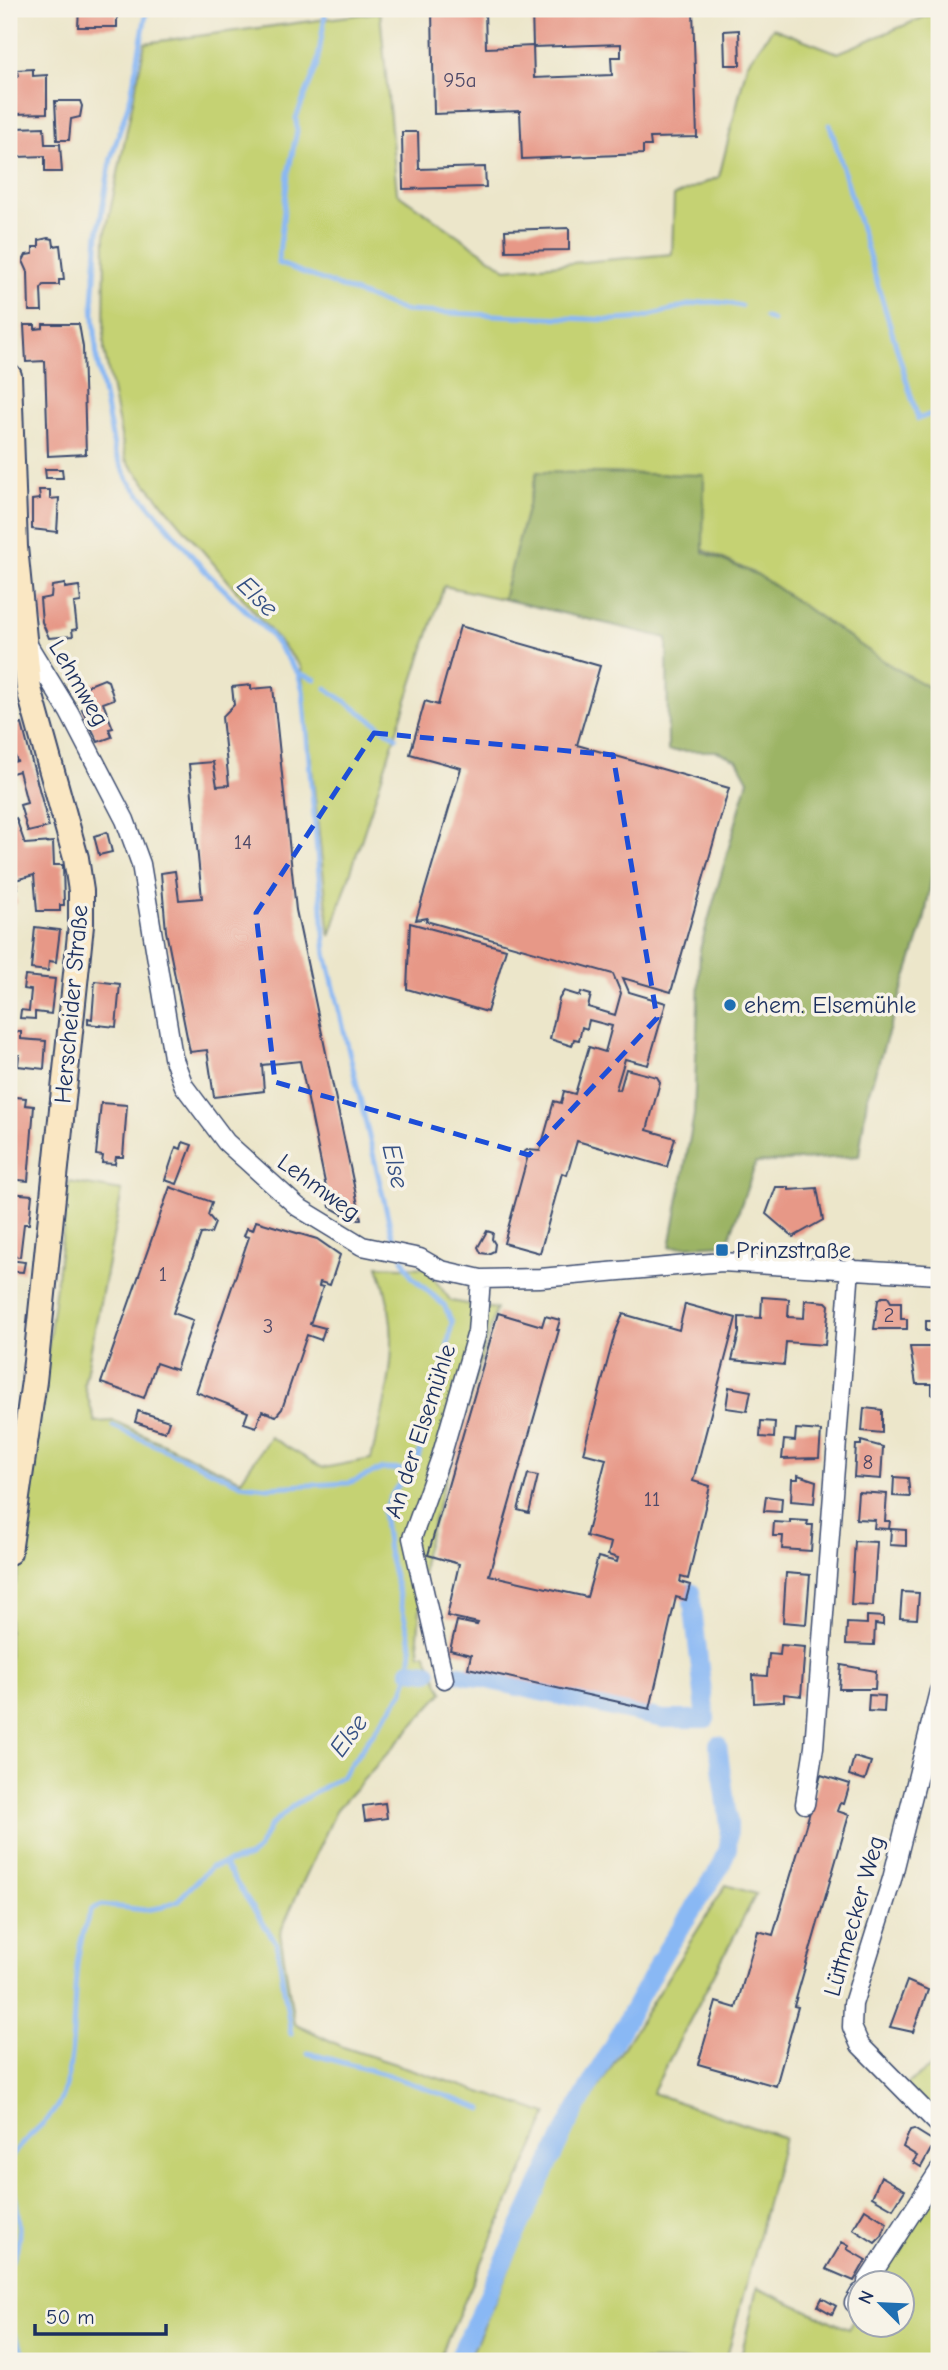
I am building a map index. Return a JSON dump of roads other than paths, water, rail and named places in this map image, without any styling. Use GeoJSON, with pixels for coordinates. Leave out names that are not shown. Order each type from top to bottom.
{"type":"FeatureCollection","features":[{"type":"Feature","properties":{"kind":"main road","name":"Herscheider Straße"},"geometry":{"type":"LineString","coordinates":[[9,376],[12,547],[32,706],[67,822],[81,891],[81,925],[34,1381],[9,1552]]}},
{"type":"Feature","properties":{"kind":"street","name":"Lehmweg"},"geometry":{"type":"LineString","coordinates":[[25,639],[37,664],[69,712],[125,820],[141,864],[173,1057],[184,1086],[226,1142],[288,1199],[337,1233],[362,1246],[420,1258],[441,1270],[481,1279],[540,1278],[722,1262],[939,1275]]}},
{"type":"Feature","properties":{"kind":"street"},"geometry":{"type":"LineString","coordinates":[[806,1804],[814,1747],[850,1268]]}},
{"type":"Feature","properties":{"kind":"street","name":"An der Elsemühle"},"geometry":{"type":"LineString","coordinates":[[444,1679],[412,1538],[441,1457],[477,1332],[481,1279]]}},
{"type":"Feature","properties":{"kind":"street","name":"Lüttmecker Weg"},"geometry":{"type":"LineString","coordinates":[[939,1691],[892,1879],[853,2004],[852,2028],[860,2045],[939,2124]]}},
{"type":"Feature","properties":{"kind":"street"},"geometry":{"type":"LineString","coordinates":[[877,2268],[939,2171]]}},
{"type":"Feature","properties":{"kind":"waterway","name":"Else"},"geometry":{"type":"LineString","coordinates":[[147,9],[131,96],[111,158],[98,234],[93,303],[97,360],[115,452],[128,480],[205,571],[269,633],[298,673],[303,690],[326,954],[392,1234],[399,1250]]}},
{"type":"Feature","properties":{"kind":"waterway"},"geometry":{"type":"LineString","coordinates":[[326,9],[317,66],[296,118],[297,131],[288,174],[278,263],[404,311],[611,320],[640,318],[691,304],[713,302],[741,306]]}},
{"type":"Feature","properties":{"kind":"waterway"},"geometry":{"type":"LineString","coordinates":[[830,125],[918,419],[939,411]]}},
{"type":"Feature","properties":{"kind":"waterway"},"geometry":{"type":"LineString","coordinates":[[765,317],[773,321]]}},
{"type":"Feature","properties":{"kind":"waterway"},"geometry":{"type":"LineString","coordinates":[[298,673],[315,679]]}},
{"type":"Feature","properties":{"kind":"waterway"},"geometry":{"type":"LineString","coordinates":[[326,688],[396,737]]}},
{"type":"Feature","properties":{"kind":"waterway","name":"Else"},"geometry":{"type":"LineString","coordinates":[[9,2163],[14,2154],[51,2115],[62,2096],[72,2050],[78,1954],[92,1909],[102,1905],[145,1910],[163,1907],[178,1900],[211,1867],[249,1857],[258,1850],[269,1827],[294,1805],[342,1776],[403,1692],[410,1670],[412,1647],[388,1551],[383,1511],[396,1488],[414,1470],[440,1389],[452,1322],[444,1305],[412,1277],[403,1259]]}},
{"type":"Feature","properties":{"kind":"waterway"},"geometry":{"type":"LineString","coordinates":[[113,1426],[241,1484],[268,1487],[349,1483],[382,1469],[414,1470]]}},
{"type":"Feature","properties":{"kind":"waterway"},"geometry":{"type":"LineString","coordinates":[[460,1674],[663,1719],[706,1719],[691,1592]]}},
{"type":"Feature","properties":{"kind":"waterway"},"geometry":{"type":"LineString","coordinates":[[410,1670],[428,1672]]}},
{"type":"Feature","properties":{"kind":"waterway"},"geometry":{"type":"LineString","coordinates":[[457,2361],[567,2126],[666,1950],[721,1866],[728,1848],[729,1825],[718,1745]]}},
{"type":"Feature","properties":{"kind":"waterway"},"geometry":{"type":"LineString","coordinates":[[926,1781],[934,1781]]}},
{"type":"Feature","properties":{"kind":"waterway"},"geometry":{"type":"LineString","coordinates":[[224,1864],[277,1944],[291,2034]]}},
{"type":"Feature","properties":{"kind":"waterway"},"geometry":{"type":"LineString","coordinates":[[308,2053],[388,2075],[483,2109]]}},
{"type":"Feature","properties":{"kind":"waterway","name":"Else"},"geometry":{"type":"LineString","coordinates":[[9,2165],[19,2229],[15,2254],[9,2265]]}},
{"type":"Feature","properties":{"kind":"waterway","name":"Else"},"geometry":{"type":"LineString","coordinates":[[9,2326],[29,2361]]}},
{"type":"Feature","properties":{"kind":"place","name":"ehem. Elsemühle"},"geometry":{"type":"Point","coordinates":[730,1005]}},
{"type":"Feature","properties":{"kind":"place","name":"Prinzstraße"},"geometry":{"type":"Point","coordinates":[722,1250]}}]}
